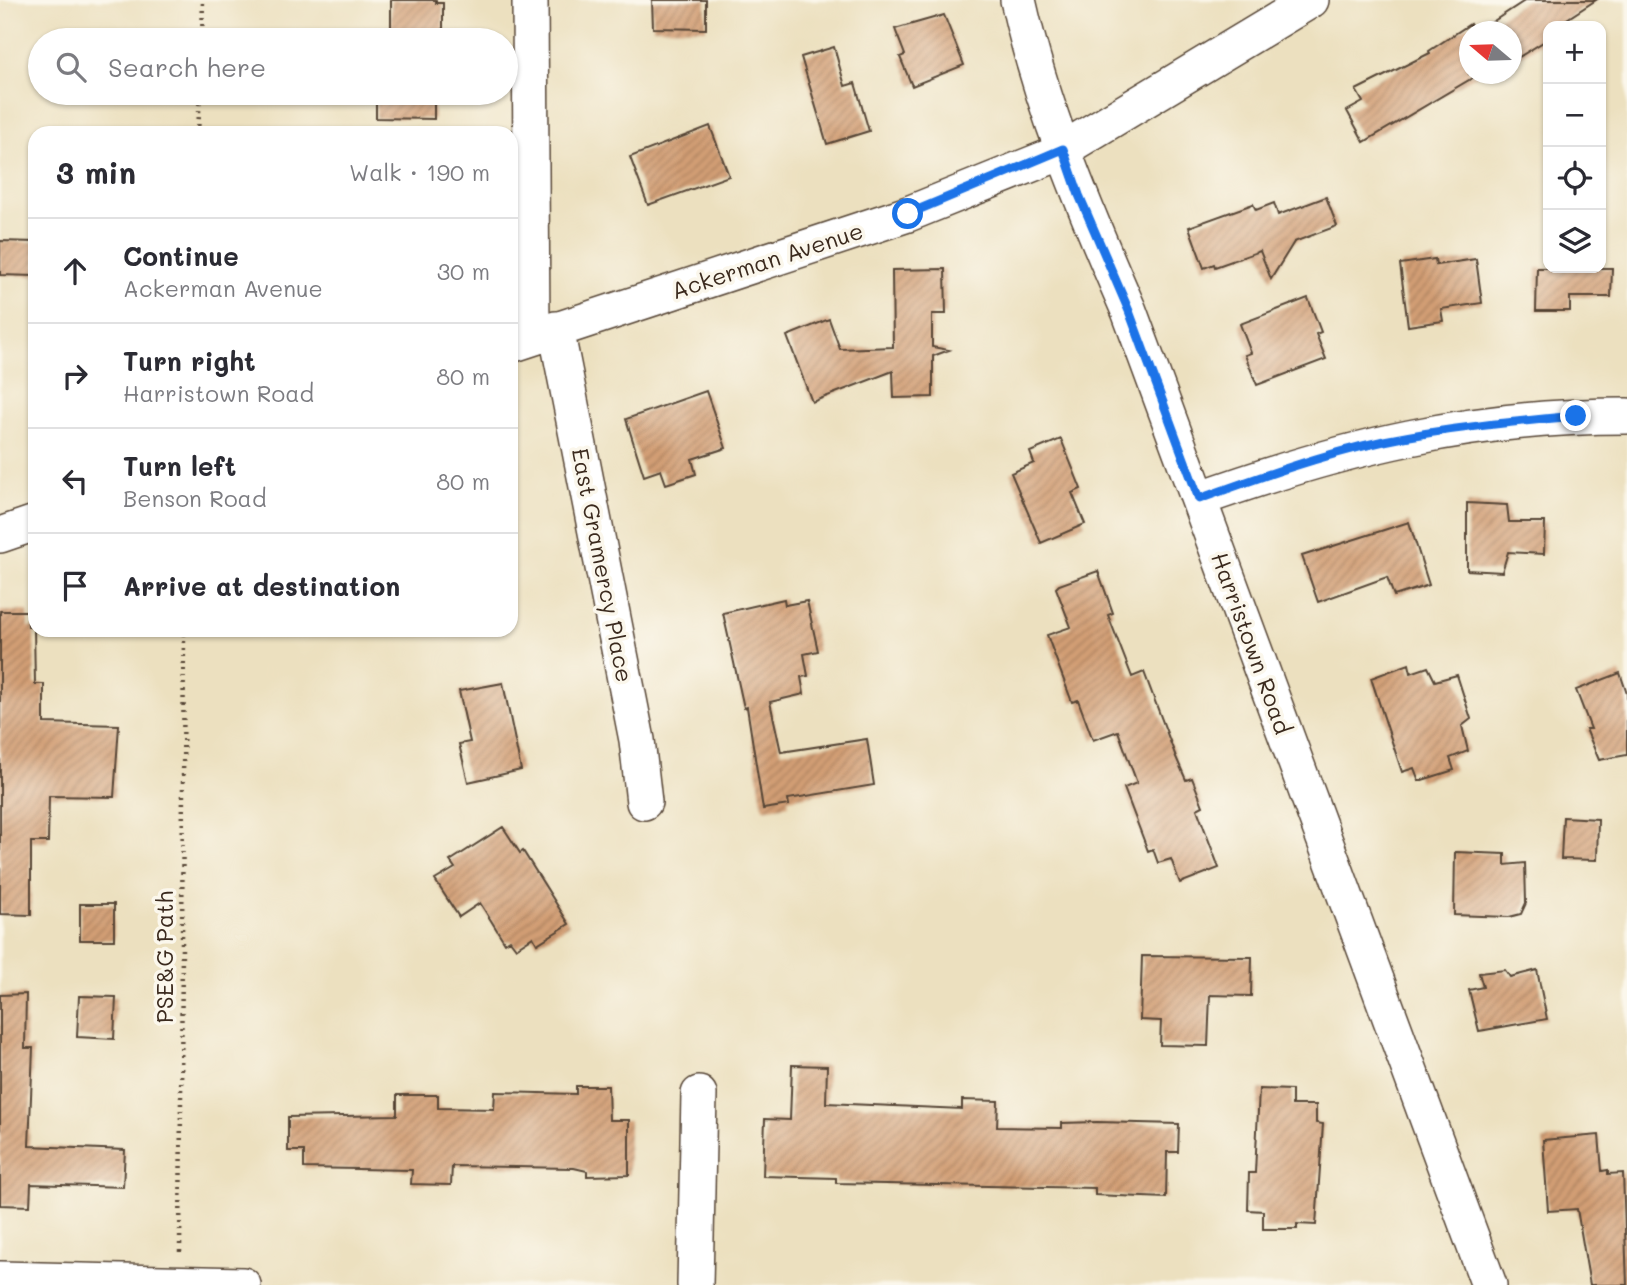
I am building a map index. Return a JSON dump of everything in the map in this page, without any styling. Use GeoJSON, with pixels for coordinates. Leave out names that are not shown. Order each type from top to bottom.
{"type":"FeatureCollection","features":[{"type":"Feature","properties":{"kind":"street","name":"East Gramercy Place"},"geometry":{"type":"LineString","coordinates":[[530,0],[533,337],[637,740],[644,802]]}},
{"type":"Feature","properties":{"kind":"street","name":"Harristown Road"},"geometry":{"type":"LineString","coordinates":[[1018,0],[1027,40],[1079,195],[1129,311],[1489,1285]]}},
{"type":"Feature","properties":{"kind":"street","name":"Ackerman Avenue"},"geometry":{"type":"LineString","coordinates":[[533,337],[908,214],[1063,149],[1311,0]]}},
{"type":"Feature","properties":{"kind":"street"},"geometry":{"type":"LineString","coordinates":[[1199,499],[1289,467],[1383,441],[1479,425],[1576,416],[1627,416]]}},
{"type":"Feature","properties":{"kind":"street"},"geometry":{"type":"LineString","coordinates":[[0,536],[28,526]]}},
{"type":"Feature","properties":{"kind":"street"},"geometry":{"type":"LineString","coordinates":[[695,1285],[699,1094]]}},
{"type":"Feature","properties":{"kind":"street"},"geometry":{"type":"LineString","coordinates":[[0,1279],[243,1285]]}},
{"type":"Feature","properties":{"kind":"path"},"geometry":{"type":"LineString","coordinates":[[202,28],[203,0]]}},
{"type":"Feature","properties":{"kind":"path"},"geometry":{"type":"LineString","coordinates":[[198,126],[199,105]]}},
{"type":"Feature","properties":{"kind":"path","name":"PSE&G Path"},"geometry":{"type":"LineString","coordinates":[[180,1283],[184,637]]}},
{"type":"Feature","properties":{"kind":"building"},"geometry":{"type":"Polygon","coordinates":[[[391,0],[436,0],[436,3],[443,3],[443,28],[391,28],[391,0]]]}},
{"type":"Feature","properties":{"kind":"building"},"geometry":{"type":"Polygon","coordinates":[[[652,0],[706,0],[706,29],[653,28],[652,0]]]}},
{"type":"Feature","properties":{"kind":"building"},"geometry":{"type":"Polygon","coordinates":[[[1526,0],[1596,0],[1564,21],[1543,21],[1543,42],[1522,55],[1522,21],[1494,21],[1526,0]]]}},
{"type":"Feature","properties":{"kind":"building"},"geometry":{"type":"Polygon","coordinates":[[[944,15],[964,65],[912,86],[900,57],[905,55],[895,29],[944,15]]]}},
{"type":"Feature","properties":{"kind":"building"},"geometry":{"type":"Polygon","coordinates":[[[1459,31],[1459,84],[1462,84],[1364,142],[1347,111],[1363,102],[1356,90],[1430,53],[1429,51],[1459,31]]]}},
{"type":"Feature","properties":{"kind":"building"},"geometry":{"type":"Polygon","coordinates":[[[834,47],[845,86],[855,83],[869,131],[827,144],[801,57],[834,47]]]}},
{"type":"Feature","properties":{"kind":"building"},"geometry":{"type":"Polygon","coordinates":[[[376,105],[434,105],[434,119],[376,118],[376,105]]]}},
{"type":"Feature","properties":{"kind":"building"},"geometry":{"type":"Polygon","coordinates":[[[710,126],[729,176],[648,205],[630,157],[710,126]]]}},
{"type":"Feature","properties":{"kind":"building"},"geometry":{"type":"Polygon","coordinates":[[[1326,197],[1337,226],[1294,242],[1271,279],[1260,251],[1215,267],[1214,264],[1204,268],[1189,227],[1253,204],[1256,210],[1274,203],[1278,215],[1326,197]]]}},
{"type":"Feature","properties":{"kind":"building"},"geometry":{"type":"Polygon","coordinates":[[[0,241],[28,242],[28,276],[0,275],[0,241]]]}},
{"type":"Feature","properties":{"kind":"building"},"geometry":{"type":"Polygon","coordinates":[[[1435,259],[1436,265],[1476,259],[1482,303],[1441,309],[1443,321],[1408,326],[1400,264],[1435,259]]]}},
{"type":"Feature","properties":{"kind":"building"},"geometry":{"type":"Polygon","coordinates":[[[1537,268],[1543,268],[1543,273],[1606,273],[1606,268],[1612,268],[1611,297],[1570,297],[1570,311],[1536,311],[1537,268]]]}},
{"type":"Feature","properties":{"kind":"building"},"geometry":{"type":"Polygon","coordinates":[[[945,269],[946,314],[932,314],[932,347],[949,350],[933,356],[933,397],[894,398],[893,371],[812,402],[787,336],[829,319],[840,349],[893,347],[892,270],[945,269]]]}},
{"type":"Feature","properties":{"kind":"building"},"geometry":{"type":"Polygon","coordinates":[[[1308,298],[1321,332],[1316,334],[1326,359],[1257,385],[1245,355],[1251,353],[1240,324],[1308,298]]]}},
{"type":"Feature","properties":{"kind":"building"},"geometry":{"type":"Polygon","coordinates":[[[706,391],[726,448],[692,459],[696,474],[666,484],[661,470],[644,476],[626,419],[706,391]]]}},
{"type":"Feature","properties":{"kind":"building"},"geometry":{"type":"Polygon","coordinates":[[[1061,439],[1081,489],[1072,493],[1085,524],[1041,543],[1011,473],[1034,463],[1030,452],[1061,439]]]}},
{"type":"Feature","properties":{"kind":"building"},"geometry":{"type":"Polygon","coordinates":[[[1467,503],[1507,505],[1509,522],[1545,522],[1544,554],[1508,552],[1502,572],[1467,570],[1467,503]]]}},
{"type":"Feature","properties":{"kind":"building"},"geometry":{"type":"Polygon","coordinates":[[[1409,522],[1429,585],[1394,596],[1387,577],[1318,602],[1302,556],[1409,522]]]}},
{"type":"Feature","properties":{"kind":"building"},"geometry":{"type":"Polygon","coordinates":[[[1098,571],[1113,613],[1108,615],[1132,677],[1144,672],[1186,780],[1192,778],[1203,806],[1197,809],[1219,868],[1180,883],[1171,859],[1158,863],[1153,849],[1148,851],[1124,788],[1137,783],[1118,731],[1093,740],[1078,700],[1072,702],[1047,635],[1071,627],[1056,588],[1098,571]]]}},
{"type":"Feature","properties":{"kind":"building"},"geometry":{"type":"Polygon","coordinates":[[[784,599],[785,605],[807,601],[818,651],[804,654],[808,676],[801,677],[804,694],[770,702],[781,752],[867,739],[874,785],[788,799],[789,805],[763,809],[747,707],[744,708],[723,613],[784,599]]]}},
{"type":"Feature","properties":{"kind":"building"},"geometry":{"type":"Polygon","coordinates":[[[0,611],[28,611],[28,637],[34,637],[35,684],[44,684],[44,723],[119,725],[114,797],[49,796],[48,842],[31,842],[31,915],[0,914],[0,611]]]}},
{"type":"Feature","properties":{"kind":"building"},"geometry":{"type":"Polygon","coordinates":[[[1409,664],[1411,673],[1428,667],[1435,681],[1457,675],[1471,719],[1462,726],[1468,751],[1450,758],[1454,770],[1419,781],[1414,768],[1402,772],[1371,678],[1409,664]]]}},
{"type":"Feature","properties":{"kind":"building"},"geometry":{"type":"Polygon","coordinates":[[[1620,673],[1627,694],[1627,755],[1599,760],[1586,729],[1591,729],[1576,690],[1620,673]]]}},
{"type":"Feature","properties":{"kind":"building"},"geometry":{"type":"Polygon","coordinates":[[[503,683],[521,770],[468,782],[459,744],[470,742],[459,691],[503,683]]]}},
{"type":"Feature","properties":{"kind":"building"},"geometry":{"type":"Polygon","coordinates":[[[1563,817],[1598,819],[1597,860],[1561,859],[1563,817]]]}},
{"type":"Feature","properties":{"kind":"building"},"geometry":{"type":"Polygon","coordinates":[[[503,827],[520,853],[523,851],[569,924],[537,944],[533,937],[516,948],[510,940],[505,943],[480,903],[459,917],[435,880],[455,868],[450,861],[503,827]]]}},
{"type":"Feature","properties":{"kind":"building"},"geometry":{"type":"Polygon","coordinates":[[[1455,852],[1505,854],[1505,865],[1525,863],[1526,903],[1521,914],[1509,917],[1454,915],[1455,852]]]}},
{"type":"Feature","properties":{"kind":"building"},"geometry":{"type":"Polygon","coordinates":[[[80,904],[114,904],[114,940],[80,940],[80,904]]]}},
{"type":"Feature","properties":{"kind":"building"},"geometry":{"type":"Polygon","coordinates":[[[1142,956],[1252,957],[1251,996],[1210,995],[1208,1046],[1160,1045],[1161,1021],[1140,1020],[1142,956]]]}},
{"type":"Feature","properties":{"kind":"building"},"geometry":{"type":"Polygon","coordinates":[[[1505,970],[1510,977],[1537,970],[1547,1019],[1479,1031],[1469,990],[1483,987],[1479,973],[1505,970]]]}},
{"type":"Feature","properties":{"kind":"building"},"geometry":{"type":"Polygon","coordinates":[[[26,994],[25,1048],[33,1048],[29,1146],[125,1150],[123,1187],[31,1184],[30,1206],[0,1205],[0,995],[26,994]]]}},
{"type":"Feature","properties":{"kind":"building"},"geometry":{"type":"Polygon","coordinates":[[[79,996],[116,997],[114,1039],[77,1037],[79,996]]]}},
{"type":"Feature","properties":{"kind":"building"},"geometry":{"type":"Polygon","coordinates":[[[792,1065],[827,1066],[826,1103],[962,1109],[962,1100],[998,1101],[997,1127],[1062,1128],[1062,1123],[1097,1122],[1179,1124],[1178,1152],[1167,1152],[1166,1198],[1095,1195],[1095,1188],[836,1183],[836,1178],[763,1176],[765,1119],[790,1120],[792,1065]]]}},
{"type":"Feature","properties":{"kind":"building"},"geometry":{"type":"Polygon","coordinates":[[[576,1086],[608,1086],[609,1120],[629,1120],[629,1175],[587,1176],[587,1171],[574,1168],[452,1166],[451,1185],[411,1184],[412,1170],[304,1168],[304,1151],[288,1151],[288,1117],[397,1115],[397,1095],[438,1095],[438,1108],[494,1109],[495,1092],[576,1094],[576,1086]]]}},
{"type":"Feature","properties":{"kind":"building"},"geometry":{"type":"Polygon","coordinates":[[[1259,1089],[1292,1090],[1292,1105],[1316,1105],[1316,1123],[1323,1124],[1316,1225],[1297,1224],[1297,1229],[1263,1229],[1263,1211],[1248,1210],[1249,1173],[1255,1173],[1259,1089]]]}},
{"type":"Feature","properties":{"kind":"building"},"geometry":{"type":"Polygon","coordinates":[[[1599,1135],[1602,1171],[1608,1170],[1608,1174],[1623,1173],[1627,1285],[1590,1285],[1577,1209],[1548,1211],[1543,1140],[1599,1135]]]}},
{"type":"Feature","properties":{"kind":"route"},"geometry":{"type":"LineString","coordinates":[[908,214],[1052,156],[1063,149],[1079,195],[1129,311],[1199,499],[1289,467],[1383,441],[1479,425],[1576,416]]}}]}
